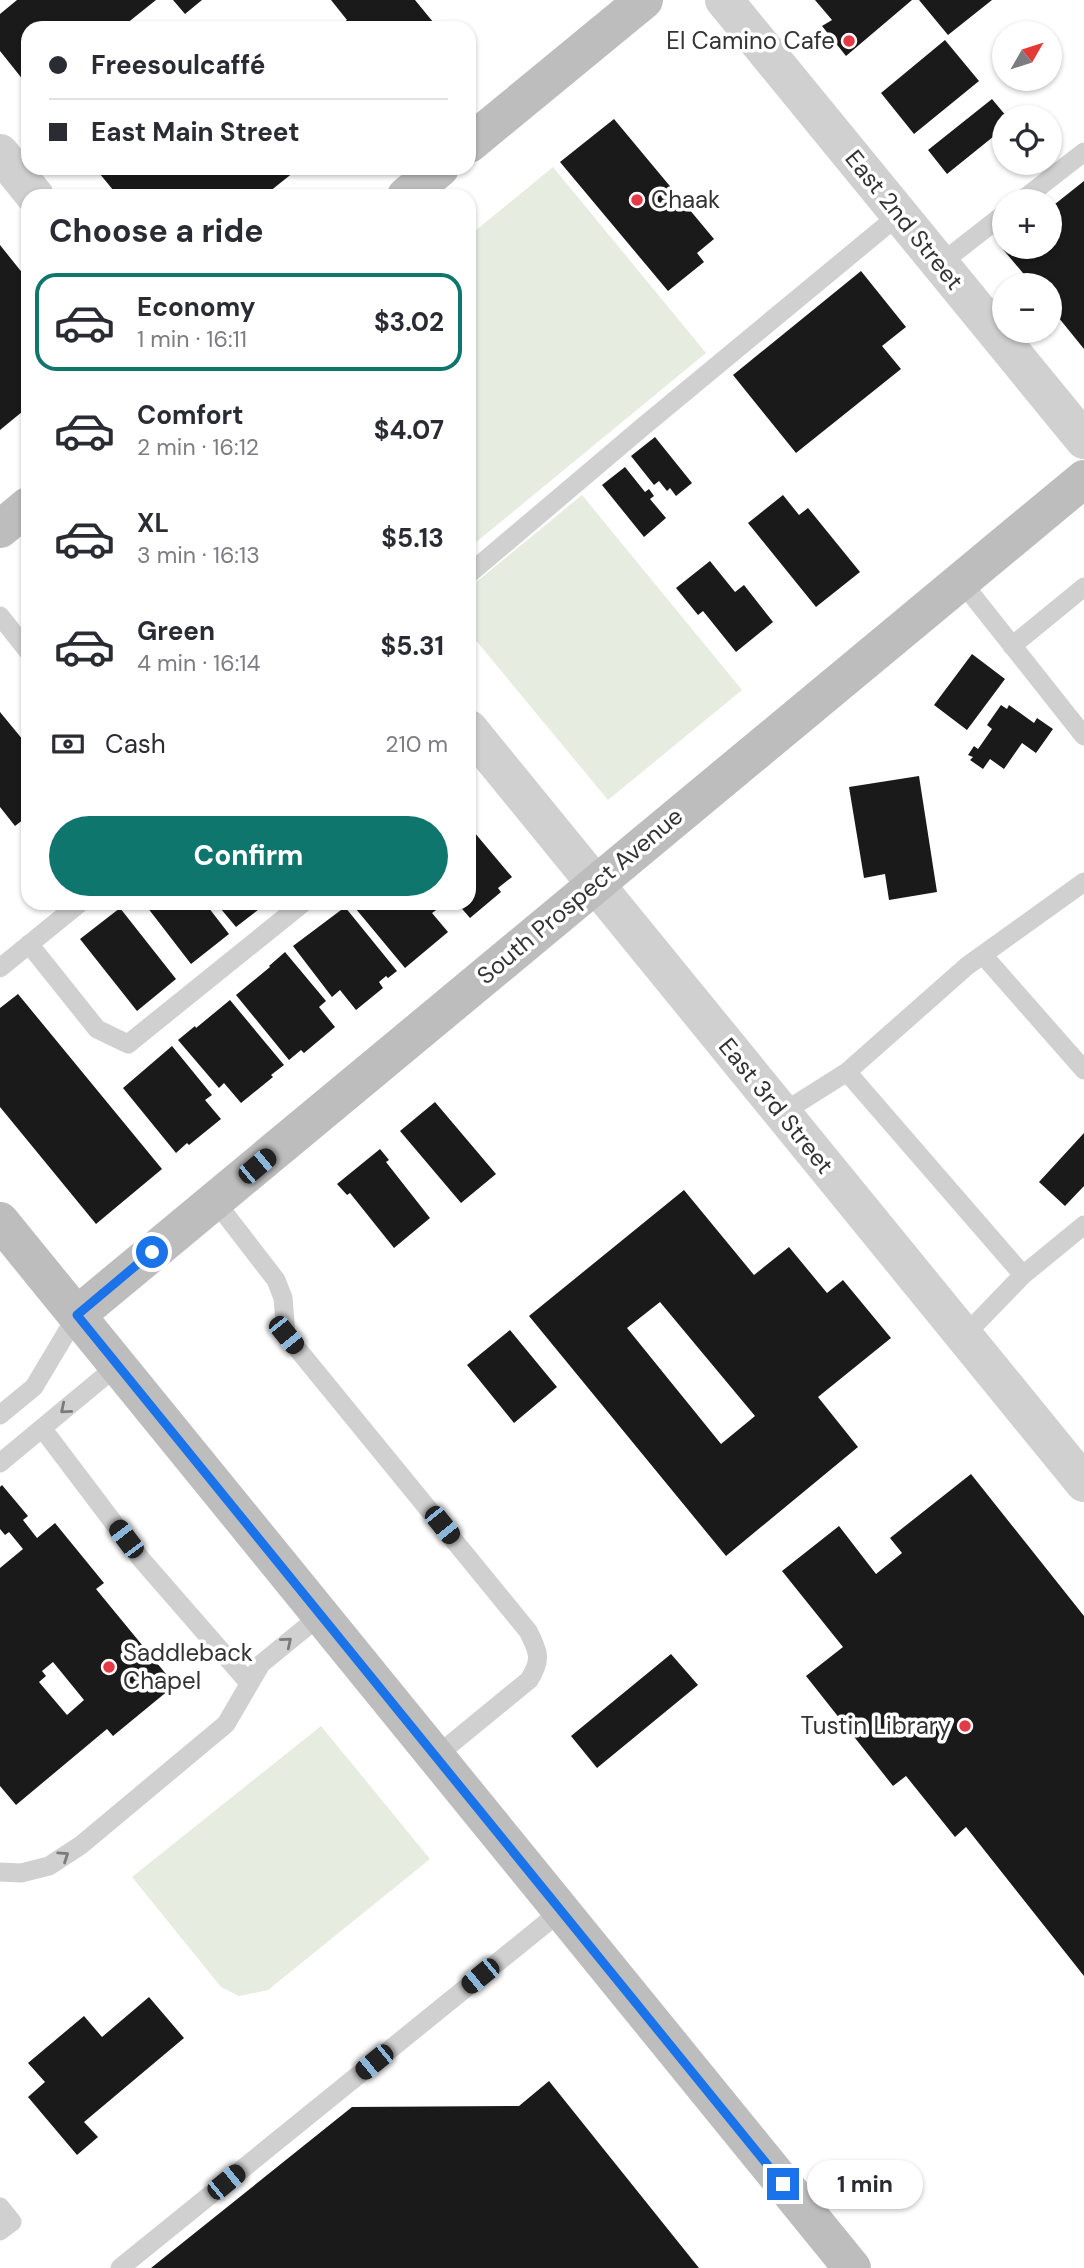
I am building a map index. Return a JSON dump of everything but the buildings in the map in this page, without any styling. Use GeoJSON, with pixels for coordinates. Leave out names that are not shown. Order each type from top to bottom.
{"type":"FeatureCollection","features":[{"type":"Feature","properties":{"kind":"main road"},"geometry":{"type":"LineString","coordinates":[[476,138],[644,0]]}},
{"type":"Feature","properties":{"kind":"main road"},"geometry":{"type":"LineString","coordinates":[[414,189],[432,175]]}},
{"type":"Feature","properties":{"kind":"main road","name":"South Prospect Avenue"},"geometry":{"type":"LineString","coordinates":[[77,1315],[1084,479]]}},
{"type":"Feature","properties":{"kind":"main road"},"geometry":{"type":"LineString","coordinates":[[0,529],[21,512]]}},
{"type":"Feature","properties":{"kind":"main road"},"geometry":{"type":"LineString","coordinates":[[0,1221],[852,2268]]}},
{"type":"Feature","properties":{"kind":"street","name":"East 2nd Street"},"geometry":{"type":"LineString","coordinates":[[724,0],[1084,440]]}},
{"type":"Feature","properties":{"kind":"street"},"geometry":{"type":"LineString","coordinates":[[0,153],[29,189]]}},
{"type":"Feature","properties":{"kind":"street","name":"East 3rd Street"},"geometry":{"type":"LineString","coordinates":[[476,738],[1084,1483]]}},
{"type":"Feature","properties":{"kind":"lane"},"geometry":{"type":"LineString","coordinates":[[1036,189],[1084,152]]}},
{"type":"Feature","properties":{"kind":"lane"},"geometry":{"type":"LineString","coordinates":[[476,568],[900,214]]}},
{"type":"Feature","properties":{"kind":"lane"},"geometry":{"type":"LineString","coordinates":[[940,264],[992,223]]}},
{"type":"Feature","properties":{"kind":"lane"},"geometry":{"type":"LineString","coordinates":[[961,581],[1084,736]]}},
{"type":"Feature","properties":{"kind":"lane"},"geometry":{"type":"LineString","coordinates":[[1012,646],[1084,587]]}},
{"type":"Feature","properties":{"kind":"lane"},"geometry":{"type":"LineString","coordinates":[[0,616],[21,642]]}},
{"type":"Feature","properties":{"kind":"lane"},"geometry":{"type":"LineString","coordinates":[[782,1113],[847,1072],[967,966],[1084,882]]}},
{"type":"Feature","properties":{"kind":"lane"},"geometry":{"type":"LineString","coordinates":[[0,968],[71,910]]}},
{"type":"Feature","properties":{"kind":"lane"},"geometry":{"type":"LineString","coordinates":[[29,944],[97,1029],[128,1044],[294,910]]}},
{"type":"Feature","properties":{"kind":"lane"},"geometry":{"type":"LineString","coordinates":[[983,955],[1084,1070]]}},
{"type":"Feature","properties":{"kind":"lane"},"geometry":{"type":"LineString","coordinates":[[847,1072],[1023,1275]]}},
{"type":"Feature","properties":{"kind":"lane"},"geometry":{"type":"LineString","coordinates":[[215,1201],[276,1280],[283,1298],[286,1335],[528,1631],[537,1649],[538,1666],[529,1680],[435,1758]]}},
{"type":"Feature","properties":{"kind":"lane"},"geometry":{"type":"LineString","coordinates":[[964,1336],[1023,1275],[1084,1225]]}},
{"type":"Feature","properties":{"kind":"lane"},"geometry":{"type":"LineString","coordinates":[[0,1415],[34,1387],[77,1315]]}},
{"type":"Feature","properties":{"kind":"lane"},"geometry":{"type":"LineString","coordinates":[[0,1463],[118,1365]]}},
{"type":"Feature","properties":{"kind":"lane"},"geometry":{"type":"LineString","coordinates":[[42,1428],[141,1559],[250,1683]]}},
{"type":"Feature","properties":{"kind":"lane"},"geometry":{"type":"LineString","coordinates":[[0,1872],[21,1873],[49,1866],[81,1845],[226,1724],[261,1664],[321,1615]]}},
{"type":"Feature","properties":{"kind":"lane"},"geometry":{"type":"LineString","coordinates":[[120,2268],[561,1911]]}},
{"type":"Feature","properties":{"kind":"lane"},"geometry":{"type":"LineString","coordinates":[[0,2207],[12,2222],[0,2231]]}},
{"type":"Feature","properties":{"kind":"shaded area"},"geometry":{"type":"Polygon","coordinates":[[[553,167],[706,353],[476,542],[476,230],[553,167]]]}},
{"type":"Feature","properties":{"kind":"shaded area"},"geometry":{"type":"Polygon","coordinates":[[[582,495],[742,690],[608,800],[476,640],[476,582],[582,495]]]}},
{"type":"Feature","properties":{"kind":"shaded area"},"geometry":{"type":"Polygon","coordinates":[[[321,1726],[430,1859],[268,1990],[239,1996],[221,1987],[132,1877],[321,1726]]]}},
{"type":"Feature","properties":{"kind":"place","name":"El Camino Cafe"},"geometry":{"type":"Point","coordinates":[849,41]}},
{"type":"Feature","properties":{"kind":"place","name":"Chaak"},"geometry":{"type":"Point","coordinates":[637,200]}},
{"type":"Feature","properties":{"kind":"place","name":"Saddleback Chapel"},"geometry":{"type":"Point","coordinates":[109,1667]}},
{"type":"Feature","properties":{"kind":"place","name":"Tustin Library"},"geometry":{"type":"Point","coordinates":[965,1726]}},
{"type":"Feature","properties":{"kind":"route"},"geometry":{"type":"LineString","coordinates":[[152,1252],[77,1315],[783,2184]]}}]}
